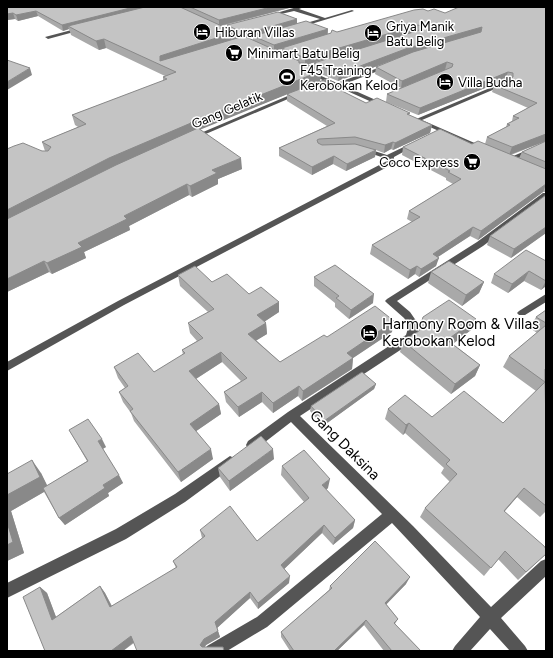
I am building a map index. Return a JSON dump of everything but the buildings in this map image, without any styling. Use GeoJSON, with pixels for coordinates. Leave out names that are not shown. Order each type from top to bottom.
{"type":"FeatureCollection","features":[{"type":"Feature","properties":{"kind":"street"},"geometry":{"type":"LineString","coordinates":[[262,18],[293,8],[302,7]]}},
{"type":"Feature","properties":{"kind":"street"},"geometry":{"type":"LineString","coordinates":[[293,8],[324,20]]}},
{"type":"Feature","properties":{"kind":"street"},"geometry":{"type":"LineString","coordinates":[[296,28],[352,11]]}},
{"type":"Feature","properties":{"kind":"street"},"geometry":{"type":"LineString","coordinates":[[48,37],[85,28]]}},
{"type":"Feature","properties":{"kind":"street"},"geometry":{"type":"LineString","coordinates":[[338,85],[394,63]]}},
{"type":"Feature","properties":{"kind":"street"},"geometry":{"type":"LineString","coordinates":[[310,67],[302,70],[325,83],[338,85],[389,108]]}},
{"type":"Feature","properties":{"kind":"street"},"geometry":{"type":"LineString","coordinates":[[417,120],[508,82]]}},
{"type":"Feature","properties":{"kind":"street","name":"Gang Gelatik"},"geometry":{"type":"LineString","coordinates":[[184,141],[308,90]]}},
{"type":"Feature","properties":{"kind":"street"},"geometry":{"type":"LineString","coordinates":[[376,102],[383,99]]}},
{"type":"Feature","properties":{"kind":"street"},"geometry":{"type":"LineString","coordinates":[[410,117],[488,151]]}},
{"type":"Feature","properties":{"kind":"street"},"geometry":{"type":"LineString","coordinates":[[354,148],[388,156],[441,131]]}},
{"type":"Feature","properties":{"kind":"street"},"geometry":{"type":"LineString","coordinates":[[508,160],[546,144]]}},
{"type":"Feature","properties":{"kind":"street"},"geometry":{"type":"LineString","coordinates":[[7,367],[121,302],[390,162],[391,158],[388,156]]}},
{"type":"Feature","properties":{"kind":"street","name":"Gang Daksina"},"geometry":{"type":"LineString","coordinates":[[520,651],[491,617],[392,514],[292,416],[410,338],[413,333],[414,325],[407,315],[390,301],[480,244],[546,195]]}},
{"type":"Feature","properties":{"kind":"street"},"geometry":{"type":"LineString","coordinates":[[522,313],[546,297]]}},
{"type":"Feature","properties":{"kind":"street"},"geometry":{"type":"LineString","coordinates":[[7,591],[121,534],[180,498],[292,416]]}},
{"type":"Feature","properties":{"kind":"street"},"geometry":{"type":"LineString","coordinates":[[212,651],[262,622],[392,514]]}},
{"type":"Feature","properties":{"kind":"street"},"geometry":{"type":"LineString","coordinates":[[460,651],[491,617],[546,566]]}},
{"type":"Feature","properties":{"kind":"place","name":"Hiburan Villas"},"geometry":{"type":"Point","coordinates":[202,32]}},
{"type":"Feature","properties":{"kind":"place","name":"Griya Manik Batu Belig"},"geometry":{"type":"Point","coordinates":[373,33]}},
{"type":"Feature","properties":{"kind":"place","name":"Minimart Batu Belig"},"geometry":{"type":"Point","coordinates":[234,53]}},
{"type":"Feature","properties":{"kind":"place","name":"F45 Training Kerobokan Kelod"},"geometry":{"type":"Point","coordinates":[287,77]}},
{"type":"Feature","properties":{"kind":"place","name":"Villa Budha"},"geometry":{"type":"Point","coordinates":[445,82]}},
{"type":"Feature","properties":{"kind":"place","name":"Coco Express"},"geometry":{"type":"Point","coordinates":[472,162]}},
{"type":"Feature","properties":{"kind":"place","name":"Harmony Room & Villas Kerobokan Kelod"},"geometry":{"type":"Point","coordinates":[369,333]}}]}
